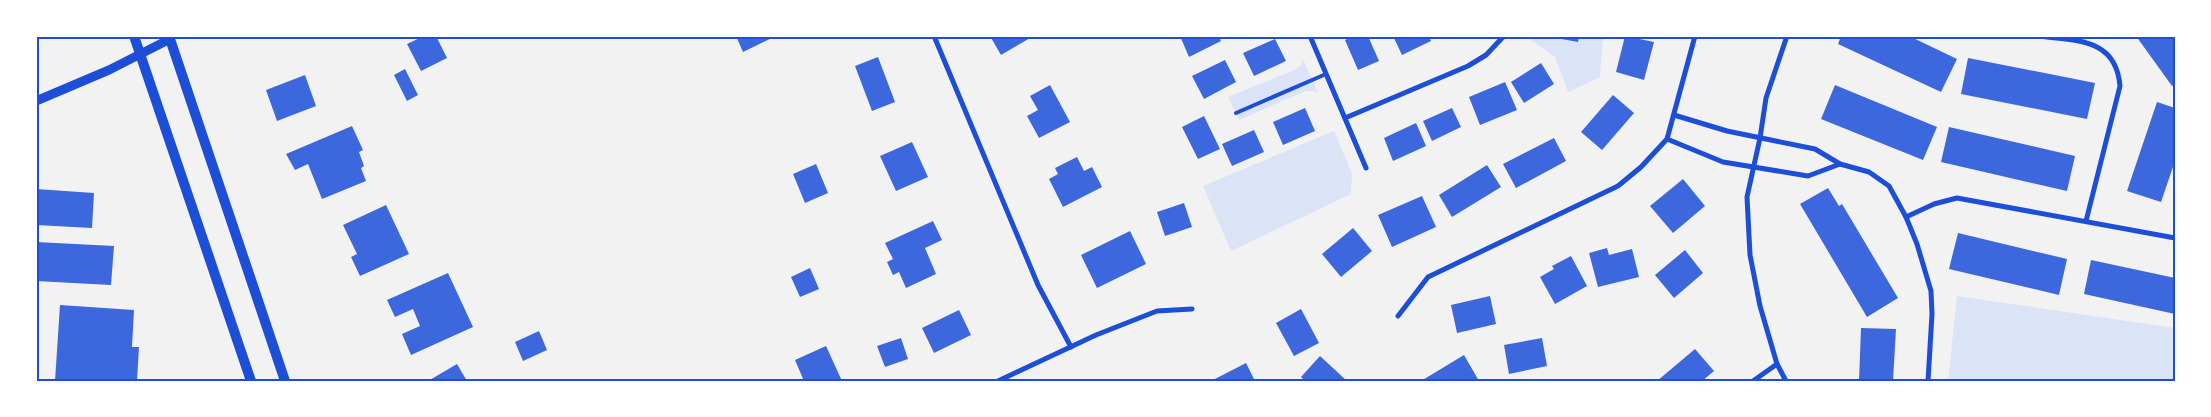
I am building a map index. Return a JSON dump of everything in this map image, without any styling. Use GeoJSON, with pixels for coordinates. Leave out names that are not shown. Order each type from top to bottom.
{"type":"FeatureCollection","features":[{"type":"Feature","properties":{"kind":"main road"},"geometry":{"type":"LineString","coordinates":[[134,36],[251,381]]}},
{"type":"Feature","properties":{"kind":"main road"},"geometry":{"type":"LineString","coordinates":[[171,37],[285,381]]}},
{"type":"Feature","properties":{"kind":"street"},"geometry":{"type":"LineString","coordinates":[[934,36],[1038,285],[1071,347]]}},
{"type":"Feature","properties":{"kind":"street"},"geometry":{"type":"LineString","coordinates":[[1310,36],[1366,168]]}},
{"type":"Feature","properties":{"kind":"street"},"geometry":{"type":"LineString","coordinates":[[1345,118],[1468,66],[1486,55],[1504,36]]}},
{"type":"Feature","properties":{"kind":"street"},"geometry":{"type":"LineString","coordinates":[[1398,316],[1428,278],[1618,186],[1641,167],[1668,139],[1695,36]]}},
{"type":"Feature","properties":{"kind":"street"},"geometry":{"type":"LineString","coordinates":[[1786,381],[1777,364],[1760,306],[1750,255],[1747,197],[1755,168],[1766,98],[1787,36]]}},
{"type":"Feature","properties":{"kind":"street"},"geometry":{"type":"LineString","coordinates":[[2039,36],[2089,42],[2110,55],[2119,72],[2120,86],[2086,221]]}},
{"type":"Feature","properties":{"kind":"street"},"geometry":{"type":"LineString","coordinates":[[36,101],[109,70],[171,37]]}},
{"type":"Feature","properties":{"kind":"street"},"geometry":{"type":"LineString","coordinates":[[1674,115],[1727,131],[1815,149],[1840,164],[1869,172],[1889,186],[1906,217],[1917,244],[1931,291],[1932,314],[1928,381]]}},
{"type":"Feature","properties":{"kind":"street"},"geometry":{"type":"LineString","coordinates":[[1668,139],[1723,162],[1808,176],[1840,164]]}},
{"type":"Feature","properties":{"kind":"street"},"geometry":{"type":"LineString","coordinates":[[1906,217],[1934,204],[1957,198],[2175,238]]}},
{"type":"Feature","properties":{"kind":"street"},"geometry":{"type":"LineString","coordinates":[[998,381],[1008,379],[1071,347],[1157,310],[1192,309]]}},
{"type":"Feature","properties":{"kind":"street"},"geometry":{"type":"LineString","coordinates":[[1753,381],[1777,364]]}},
{"type":"Feature","properties":{"kind":"lane"},"geometry":{"type":"LineString","coordinates":[[1236,113],[1326,74]]}},
{"type":"Feature","properties":{"kind":"shaded area"},"geometry":{"type":"Polygon","coordinates":[[[1525,36],[1603,37],[1600,77],[1568,92],[1555,57],[1525,36]]]}},
{"type":"Feature","properties":{"kind":"shaded area"},"geometry":{"type":"Polygon","coordinates":[[[1303,59],[1318,93],[1306,91],[1239,120],[1228,97],[1296,69],[1301,65],[1303,59]]]}},
{"type":"Feature","properties":{"kind":"shaded area"},"geometry":{"type":"Polygon","coordinates":[[[1334,131],[1352,173],[1351,194],[1231,251],[1203,186],[1334,131]]]}},
{"type":"Feature","properties":{"kind":"shaded area"},"geometry":{"type":"Polygon","coordinates":[[[1957,296],[2175,328],[2175,381],[1948,381],[1957,296]]]}},
{"type":"Feature","properties":{"kind":"building"},"geometry":{"type":"Polygon","coordinates":[[[424,36],[436,36],[447,58],[421,71],[407,44],[424,36]]]}},
{"type":"Feature","properties":{"kind":"building"},"geometry":{"type":"Polygon","coordinates":[[[736,36],[776,36],[743,52],[736,36]]]}},
{"type":"Feature","properties":{"kind":"building"},"geometry":{"type":"Polygon","coordinates":[[[990,36],[1030,36],[1030,38],[1001,55],[990,36]]]}},
{"type":"Feature","properties":{"kind":"building"},"geometry":{"type":"Polygon","coordinates":[[[1180,36],[1219,36],[1221,41],[1189,57],[1180,36]]]}},
{"type":"Feature","properties":{"kind":"building"},"geometry":{"type":"Polygon","coordinates":[[[1354,36],[1368,36],[1379,61],[1358,70],[1345,40],[1354,36]]]}},
{"type":"Feature","properties":{"kind":"building"},"geometry":{"type":"Polygon","coordinates":[[[1393,36],[1429,36],[1431,41],[1402,55],[1393,36]]]}},
{"type":"Feature","properties":{"kind":"building"},"geometry":{"type":"Polygon","coordinates":[[[1556,36],[1579,36],[1578,42],[1556,38],[1556,36]]]}},
{"type":"Feature","properties":{"kind":"building"},"geometry":{"type":"Polygon","coordinates":[[[1625,36],[1654,42],[1644,80],[1616,72],[1625,36]]]}},
{"type":"Feature","properties":{"kind":"building"},"geometry":{"type":"Polygon","coordinates":[[[1841,36],[1909,36],[1957,59],[1941,92],[1838,44],[1841,36]]]}},
{"type":"Feature","properties":{"kind":"building"},"geometry":{"type":"Polygon","coordinates":[[[2136,36],[2175,36],[2175,84],[2172,86],[2136,36]]]}},
{"type":"Feature","properties":{"kind":"building"},"geometry":{"type":"Polygon","coordinates":[[[1275,39],[1286,61],[1254,76],[1243,53],[1275,39]]]}},
{"type":"Feature","properties":{"kind":"building"},"geometry":{"type":"Polygon","coordinates":[[[878,57],[895,102],[872,111],[855,66],[878,57]]]}},
{"type":"Feature","properties":{"kind":"building"},"geometry":{"type":"Polygon","coordinates":[[[1968,58],[2095,83],[2087,119],[1961,94],[1968,58]]]}},
{"type":"Feature","properties":{"kind":"building"},"geometry":{"type":"Polygon","coordinates":[[[1225,60],[1236,82],[1204,99],[1192,76],[1225,60]]]}},
{"type":"Feature","properties":{"kind":"building"},"geometry":{"type":"Polygon","coordinates":[[[1541,63],[1554,84],[1524,103],[1511,82],[1541,63]]]}},
{"type":"Feature","properties":{"kind":"building"},"geometry":{"type":"Polygon","coordinates":[[[405,69],[418,95],[407,101],[394,75],[405,69]]]}},
{"type":"Feature","properties":{"kind":"building"},"geometry":{"type":"Polygon","coordinates":[[[305,75],[316,106],[277,121],[266,90],[305,75]]]}},
{"type":"Feature","properties":{"kind":"building"},"geometry":{"type":"Polygon","coordinates":[[[1505,82],[1517,110],[1480,125],[1469,97],[1505,82]]]}},
{"type":"Feature","properties":{"kind":"building"},"geometry":{"type":"Polygon","coordinates":[[[1050,85],[1070,122],[1039,138],[1027,116],[1038,110],[1030,96],[1050,85]]]}},
{"type":"Feature","properties":{"kind":"building"},"geometry":{"type":"Polygon","coordinates":[[[1835,85],[1937,127],[1923,160],[1821,119],[1835,85]]]}},
{"type":"Feature","properties":{"kind":"building"},"geometry":{"type":"Polygon","coordinates":[[[1613,95],[1634,113],[1602,150],[1581,132],[1613,95]]]}},
{"type":"Feature","properties":{"kind":"building"},"geometry":{"type":"Polygon","coordinates":[[[2157,102],[2175,108],[2175,161],[2161,202],[2127,191],[2157,102]]]}},
{"type":"Feature","properties":{"kind":"building"},"geometry":{"type":"Polygon","coordinates":[[[1305,108],[1315,131],[1283,145],[1273,122],[1305,108]]]}},
{"type":"Feature","properties":{"kind":"building"},"geometry":{"type":"Polygon","coordinates":[[[1452,108],[1461,127],[1432,141],[1423,121],[1452,108]]]}},
{"type":"Feature","properties":{"kind":"building"},"geometry":{"type":"Polygon","coordinates":[[[1204,116],[1220,149],[1198,159],[1182,127],[1204,116]]]}},
{"type":"Feature","properties":{"kind":"building"},"geometry":{"type":"Polygon","coordinates":[[[1416,123],[1426,146],[1393,161],[1384,138],[1416,123]]]}},
{"type":"Feature","properties":{"kind":"building"},"geometry":{"type":"Polygon","coordinates":[[[352,126],[363,150],[359,152],[364,166],[361,168],[366,181],[322,199],[308,164],[295,170],[286,154],[352,126]]]}},
{"type":"Feature","properties":{"kind":"building"},"geometry":{"type":"Polygon","coordinates":[[[1949,127],[2075,156],[2067,191],[1941,162],[1949,127]]]}},
{"type":"Feature","properties":{"kind":"building"},"geometry":{"type":"Polygon","coordinates":[[[1254,130],[1264,152],[1232,166],[1222,144],[1254,130]]]}},
{"type":"Feature","properties":{"kind":"building"},"geometry":{"type":"Polygon","coordinates":[[[1554,138],[1566,161],[1516,188],[1503,164],[1554,138]]]}},
{"type":"Feature","properties":{"kind":"building"},"geometry":{"type":"Polygon","coordinates":[[[912,142],[928,177],[896,191],[880,156],[912,142]]]}},
{"type":"Feature","properties":{"kind":"building"},"geometry":{"type":"Polygon","coordinates":[[[1077,157],[1084,171],[1092,167],[1102,187],[1063,207],[1049,179],[1058,174],[1055,168],[1077,157]]]}},
{"type":"Feature","properties":{"kind":"building"},"geometry":{"type":"Polygon","coordinates":[[[816,164],[828,193],[805,203],[793,174],[816,164]]]}},
{"type":"Feature","properties":{"kind":"building"},"geometry":{"type":"Polygon","coordinates":[[[1487,165],[1501,187],[1452,217],[1439,195],[1487,165]]]}},
{"type":"Feature","properties":{"kind":"building"},"geometry":{"type":"Polygon","coordinates":[[[1683,179],[1705,206],[1673,233],[1650,206],[1683,179]]]}},
{"type":"Feature","properties":{"kind":"building"},"geometry":{"type":"Polygon","coordinates":[[[1828,188],[1839,206],[1842,204],[1898,298],[1867,317],[1800,204],[1828,188]]]}},
{"type":"Feature","properties":{"kind":"building"},"geometry":{"type":"Polygon","coordinates":[[[36,189],[94,193],[92,228],[36,225],[36,189]]]}},
{"type":"Feature","properties":{"kind":"building"},"geometry":{"type":"Polygon","coordinates":[[[1422,196],[1436,227],[1392,247],[1378,215],[1422,196]]]}},
{"type":"Feature","properties":{"kind":"building"},"geometry":{"type":"Polygon","coordinates":[[[1184,203],[1192,227],[1165,236],[1157,212],[1184,203]]]}},
{"type":"Feature","properties":{"kind":"building"},"geometry":{"type":"Polygon","coordinates":[[[386,205],[409,254],[360,276],[351,257],[357,254],[343,225],[386,205]]]}},
{"type":"Feature","properties":{"kind":"building"},"geometry":{"type":"Polygon","coordinates":[[[933,221],[942,240],[925,248],[936,274],[906,288],[899,272],[893,275],[887,262],[893,259],[885,243],[933,221]]]}},
{"type":"Feature","properties":{"kind":"building"},"geometry":{"type":"Polygon","coordinates":[[[1353,228],[1372,251],[1341,277],[1322,254],[1353,228]]]}},
{"type":"Feature","properties":{"kind":"building"},"geometry":{"type":"Polygon","coordinates":[[[1130,231],[1146,264],[1097,288],[1081,255],[1130,231]]]}},
{"type":"Feature","properties":{"kind":"building"},"geometry":{"type":"Polygon","coordinates":[[[1958,233],[2067,259],[2059,295],[1949,269],[1958,233]]]}},
{"type":"Feature","properties":{"kind":"building"},"geometry":{"type":"Polygon","coordinates":[[[36,242],[114,246],[111,285],[36,281],[36,242]]]}},
{"type":"Feature","properties":{"kind":"building"},"geometry":{"type":"Polygon","coordinates":[[[1607,248],[1609,255],[1632,249],[1639,277],[1598,287],[1589,253],[1607,248]]]}},
{"type":"Feature","properties":{"kind":"building"},"geometry":{"type":"Polygon","coordinates":[[[1685,250],[1703,273],[1674,298],[1655,275],[1685,250]]]}},
{"type":"Feature","properties":{"kind":"building"},"geometry":{"type":"Polygon","coordinates":[[[1571,256],[1587,286],[1555,304],[1540,277],[1554,269],[1552,266],[1571,256]]]}},
{"type":"Feature","properties":{"kind":"building"},"geometry":{"type":"Polygon","coordinates":[[[2091,260],[2175,278],[2175,314],[2084,294],[2091,260]]]}},
{"type":"Feature","properties":{"kind":"building"},"geometry":{"type":"Polygon","coordinates":[[[810,268],[819,289],[800,297],[791,277],[810,268]]]}},
{"type":"Feature","properties":{"kind":"building"},"geometry":{"type":"Polygon","coordinates":[[[448,273],[473,327],[411,355],[402,334],[420,326],[413,309],[395,317],[387,300],[448,273]]]}},
{"type":"Feature","properties":{"kind":"building"},"geometry":{"type":"Polygon","coordinates":[[[1490,296],[1496,324],[1457,333],[1451,305],[1490,296]]]}},
{"type":"Feature","properties":{"kind":"building"},"geometry":{"type":"Polygon","coordinates":[[[60,305],[134,310],[132,347],[139,347],[137,381],[55,381],[60,305]]]}},
{"type":"Feature","properties":{"kind":"building"},"geometry":{"type":"Polygon","coordinates":[[[1301,309],[1319,343],[1294,356],[1276,323],[1301,309]]]}},
{"type":"Feature","properties":{"kind":"building"},"geometry":{"type":"Polygon","coordinates":[[[959,310],[971,335],[934,353],[922,328],[959,310]]]}},
{"type":"Feature","properties":{"kind":"building"},"geometry":{"type":"Polygon","coordinates":[[[1861,328],[1896,329],[1893,381],[1859,381],[1861,328]]]}},
{"type":"Feature","properties":{"kind":"building"},"geometry":{"type":"Polygon","coordinates":[[[539,331],[547,350],[523,361],[515,342],[539,331]]]}},
{"type":"Feature","properties":{"kind":"building"},"geometry":{"type":"Polygon","coordinates":[[[901,338],[908,359],[885,367],[877,346],[901,338]]]}},
{"type":"Feature","properties":{"kind":"building"},"geometry":{"type":"Polygon","coordinates":[[[1542,338],[1547,366],[1509,374],[1504,345],[1542,338]]]}},
{"type":"Feature","properties":{"kind":"building"},"geometry":{"type":"Polygon","coordinates":[[[826,346],[842,381],[804,381],[795,360],[826,346]]]}},
{"type":"Feature","properties":{"kind":"building"},"geometry":{"type":"Polygon","coordinates":[[[1695,349],[1714,371],[1702,381],[1657,381],[1695,349]]]}},
{"type":"Feature","properties":{"kind":"building"},"geometry":{"type":"Polygon","coordinates":[[[1464,355],[1479,381],[1421,381],[1464,355]]]}},
{"type":"Feature","properties":{"kind":"building"},"geometry":{"type":"Polygon","coordinates":[[[1320,356],[1347,381],[1305,381],[1301,377],[1320,356]]]}},
{"type":"Feature","properties":{"kind":"building"},"geometry":{"type":"Polygon","coordinates":[[[1246,363],[1255,381],[1211,381],[1246,363]]]}},
{"type":"Feature","properties":{"kind":"building"},"geometry":{"type":"Polygon","coordinates":[[[457,364],[467,381],[428,381],[457,364]]]}}]}
